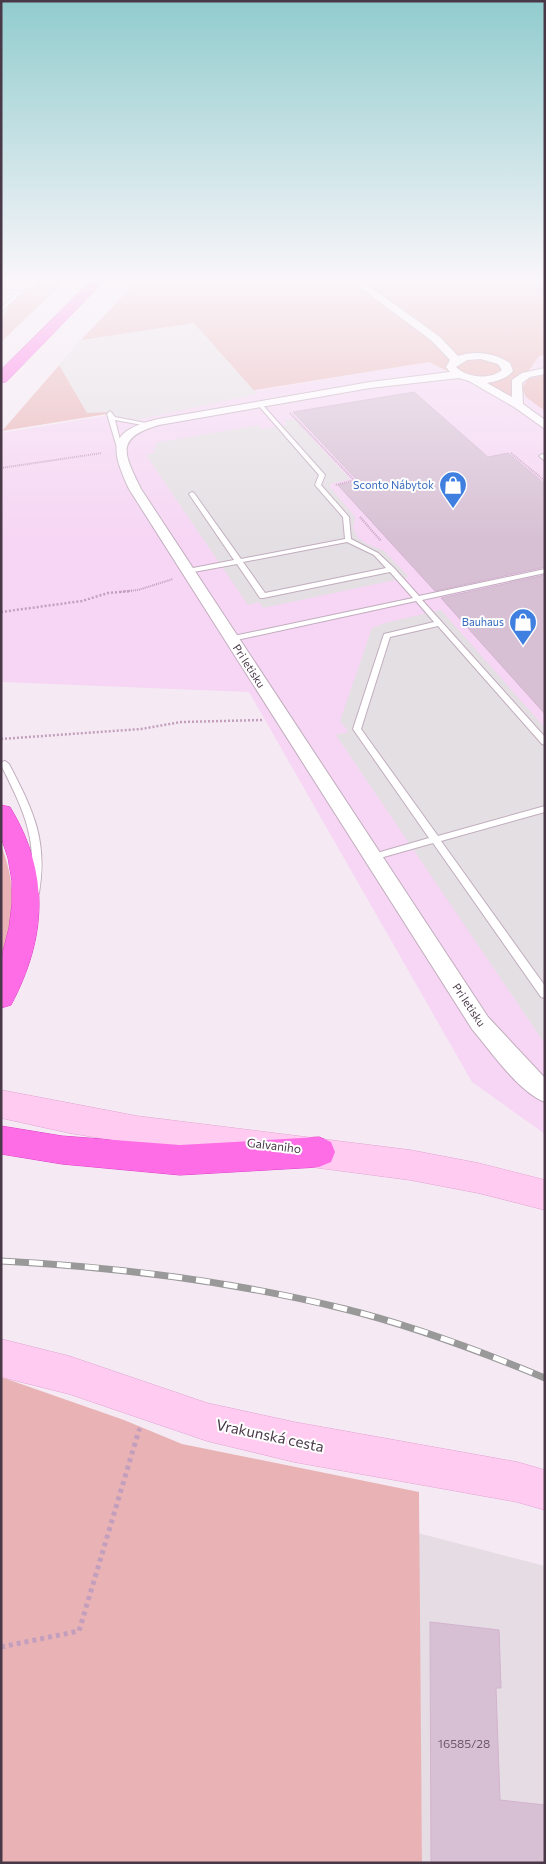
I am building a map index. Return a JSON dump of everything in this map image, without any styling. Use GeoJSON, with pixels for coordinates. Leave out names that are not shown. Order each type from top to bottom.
{"type":"FeatureCollection","features":[{"type":"Feature","properties":{"kind":"highway"},"geometry":{"type":"LineString","coordinates":[[1,379],[15,365]]}},
{"type":"Feature","properties":{"kind":"highway"},"geometry":{"type":"LineString","coordinates":[[1,813],[20,854],[26,879],[24,933],[18,958],[1,997]]}},
{"type":"Feature","properties":{"kind":"highway"},"geometry":{"type":"LineString","coordinates":[[1,1140],[62,1150],[180,1160],[319,1152]]}},
{"type":"Feature","properties":{"kind":"main road","name":"Galvaniho"},"geometry":{"type":"LineString","coordinates":[[1,1104],[102,1124],[419,1167],[545,1195]]}},
{"type":"Feature","properties":{"kind":"main road","name":"Vrakunská cesta"},"geometry":{"type":"LineString","coordinates":[[1,1358],[69,1375],[207,1422],[294,1442],[517,1482],[545,1490]]}},
{"type":"Feature","properties":{"kind":"street"},"geometry":{"type":"LineString","coordinates":[[370,385],[443,369],[449,365]]}},
{"type":"Feature","properties":{"kind":"street"},"geometry":{"type":"LineString","coordinates":[[453,365],[452,369],[466,377],[484,383],[518,405],[545,426]]}},
{"type":"Feature","properties":{"kind":"street"},"geometry":{"type":"LineString","coordinates":[[506,365],[500,386],[518,405]]}},
{"type":"Feature","properties":{"kind":"street"},"geometry":{"type":"LineString","coordinates":[[121,450],[123,436],[132,430],[148,424],[370,385],[438,376],[466,377],[504,374],[538,365]]}},
{"type":"Feature","properties":{"kind":"street"},"geometry":{"type":"LineString","coordinates":[[518,405],[516,382],[526,375],[545,371]]}},
{"type":"Feature","properties":{"kind":"street","name":"Pri letisku"},"geometry":{"type":"LineString","coordinates":[[121,450],[135,489],[480,1023],[516,1065],[545,1092]]}},
{"type":"Feature","properties":{"kind":"lane"},"geometry":{"type":"LineString","coordinates":[[260,404],[322,475],[318,484],[346,516],[348,540]]}},
{"type":"Feature","properties":{"kind":"lane"},"geometry":{"type":"LineString","coordinates":[[121,450],[110,413],[113,418],[148,424]]}},
{"type":"Feature","properties":{"kind":"lane"},"geometry":{"type":"LineString","coordinates":[[192,494],[264,596],[392,569]]}},
{"type":"Feature","properties":{"kind":"lane"},"geometry":{"type":"LineString","coordinates":[[189,572],[348,540],[376,554],[392,569],[545,742]]}},
{"type":"Feature","properties":{"kind":"lane"},"geometry":{"type":"LineString","coordinates":[[232,639],[545,571]]}},
{"type":"Feature","properties":{"kind":"lane"},"geometry":{"type":"LineString","coordinates":[[440,623],[387,636],[357,729],[545,994]]}},
{"type":"Feature","properties":{"kind":"lane"},"geometry":{"type":"LineString","coordinates":[[5,764],[31,818],[39,849],[38,880],[24,933]]}},
{"type":"Feature","properties":{"kind":"lane"},"geometry":{"type":"LineString","coordinates":[[373,857],[545,809]]}},
{"type":"Feature","properties":{"kind":"path"},"geometry":{"type":"LineString","coordinates":[[289,412],[354,480],[333,485],[339,492]]}},
{"type":"Feature","properties":{"kind":"path"},"geometry":{"type":"LineString","coordinates":[[1,468],[102,453]]}},
{"type":"Feature","properties":{"kind":"path"},"geometry":{"type":"LineString","coordinates":[[511,453],[545,481]]}},
{"type":"Feature","properties":{"kind":"path"},"geometry":{"type":"LineString","coordinates":[[358,514],[382,542]]}},
{"type":"Feature","properties":{"kind":"path"},"geometry":{"type":"LineString","coordinates":[[1,612],[82,601],[108,593],[138,590],[189,572]]}},
{"type":"Feature","properties":{"kind":"path"},"geometry":{"type":"LineString","coordinates":[[1,738],[141,728],[181,722],[260,720],[286,722]]}},
{"type":"Feature","properties":{"kind":"path"},"geometry":{"type":"LineString","coordinates":[[1,1647],[79,1632],[148,1402]]}},
{"type":"Feature","properties":{"kind":"shaded area"},"geometry":{"type":"Polygon","coordinates":[[[59,365],[411,365],[2,431],[59,365]]]}},
{"type":"Feature","properties":{"kind":"shaded area"},"geometry":{"type":"Polygon","coordinates":[[[59,365],[231,365],[257,394],[137,420],[116,416],[113,412],[87,413],[59,365]]]}},
{"type":"Feature","properties":{"kind":"shaded area"},"geometry":{"type":"Polygon","coordinates":[[[411,365],[435,365],[515,405],[520,383],[533,365],[545,365],[545,1134],[472,1082],[249,692],[1,682],[1,433],[411,365]]]}},
{"type":"Feature","properties":{"kind":"shaded area"},"geometry":{"type":"Polygon","coordinates":[[[435,365],[533,365],[520,383],[515,405],[435,365]]]}},
{"type":"Feature","properties":{"kind":"shaded area"},"geometry":{"type":"Polygon","coordinates":[[[545,375],[545,411],[526,397],[522,388],[528,379],[545,375]]]}},
{"type":"Feature","properties":{"kind":"shaded area"},"geometry":{"type":"Polygon","coordinates":[[[294,419],[350,479],[333,483],[329,486],[355,517],[353,528],[357,537],[367,544],[384,551],[409,577],[263,608],[259,602],[248,605],[146,455],[155,453],[153,449],[157,446],[155,443],[259,425],[262,429],[287,425],[284,420],[294,419]]]}},
{"type":"Feature","properties":{"kind":"shaded area"},"geometry":{"type":"Polygon","coordinates":[[[441,610],[545,728],[545,1044],[336,735],[349,732],[340,721],[372,628],[385,623],[441,610]]]}},
{"type":"Feature","properties":{"kind":"shaded area"},"geometry":{"type":"Polygon","coordinates":[[[1,845],[10,877],[12,906],[9,934],[1,966],[1,845]]]}},
{"type":"Feature","properties":{"kind":"shaded area"},"geometry":{"type":"Polygon","coordinates":[[[1,1377],[124,1420],[182,1444],[419,1492],[422,1863],[1,1863],[1,1377]]]}},
{"type":"Feature","properties":{"kind":"shaded area"},"geometry":{"type":"Polygon","coordinates":[[[418,1533],[545,1566],[545,1863],[422,1863],[418,1533]]]}},
{"type":"Feature","properties":{"kind":"building","name":"Sconto Nábytok"},"geometry":{"type":"Polygon","coordinates":[[[414,392],[488,457],[508,453],[545,484],[545,567],[435,591],[338,485],[358,481],[293,412],[414,392]]]}},
{"type":"Feature","properties":{"kind":"building","name":"Bauhaus"},"geometry":{"type":"Polygon","coordinates":[[[545,575],[545,714],[441,598],[545,575]]]}},
{"type":"Feature","properties":{"kind":"building"},"geometry":{"type":"Polygon","coordinates":[[[430,1622],[499,1630],[501,1688],[496,1688],[500,1800],[545,1805],[545,1863],[431,1863],[430,1622]]]}},
{"type":"Feature","properties":{"kind":"railway"},"geometry":{"type":"LineString","coordinates":[[1,1261],[131,1271],[217,1283],[303,1299],[421,1331],[545,1378]]}},
{"type":"Feature","properties":{"kind":"place","name":"Sconto Nábytok"},"geometry":{"type":"Point","coordinates":[453,509]}},
{"type":"Feature","properties":{"kind":"place","name":"Bauhaus"},"geometry":{"type":"Point","coordinates":[523,646]}}]}
